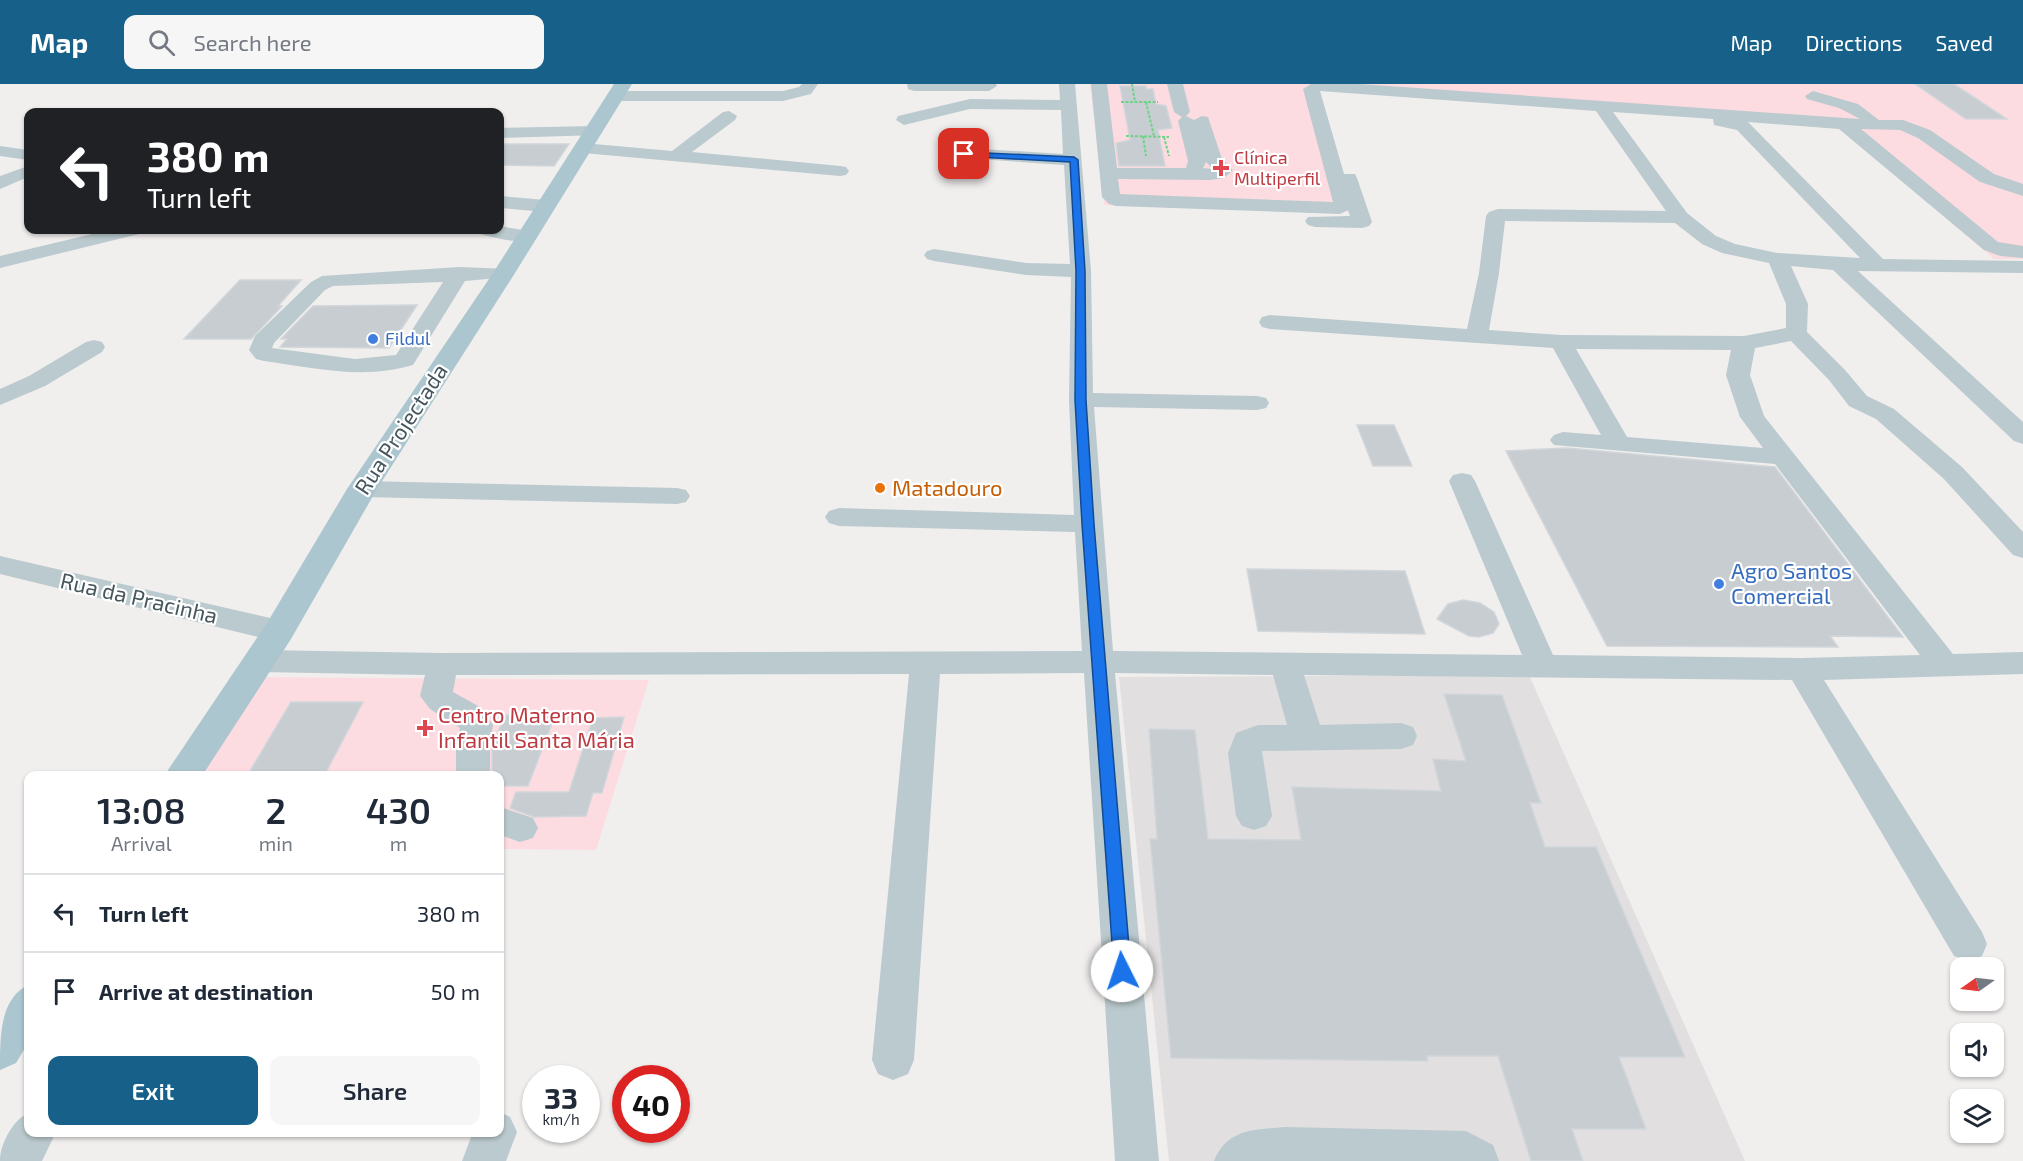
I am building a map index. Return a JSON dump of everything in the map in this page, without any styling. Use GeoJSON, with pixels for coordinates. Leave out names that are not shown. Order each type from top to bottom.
{"type":"FeatureCollection","features":[{"type":"Feature","properties":{"kind":"main road","name":"Rua Projectada"},"geometry":{"type":"LineString","coordinates":[[185,771],[279,631],[362,489],[504,273],[619,90]]}},
{"type":"Feature","properties":{"kind":"street"},"geometry":{"type":"LineString","coordinates":[[619,90],[783,96],[805,91],[810,84]]}},
{"type":"Feature","properties":{"kind":"street"},"geometry":{"type":"LineString","coordinates":[[1099,84],[1111,196],[1116,200],[1340,208],[1343,204],[1304,86],[1844,124],[1903,125],[1913,129],[1987,178],[2023,190]]}},
{"type":"Feature","properties":{"kind":"street"},"geometry":{"type":"LineString","coordinates":[[1109,173],[1219,174],[1224,170],[1214,161],[1187,113],[1175,84]]}},
{"type":"Feature","properties":{"kind":"street"},"geometry":{"type":"LineString","coordinates":[[1187,113],[1190,84]]}},
{"type":"Feature","properties":{"kind":"street"},"geometry":{"type":"LineString","coordinates":[[914,86],[1008,86]]}},
{"type":"Feature","properties":{"kind":"street"},"geometry":{"type":"LineString","coordinates":[[904,120],[970,104],[1064,90],[1074,160],[1081,271],[1081,400],[1088,524],[1137,1161]]}},
{"type":"Feature","properties":{"kind":"street"},"geometry":{"type":"LineString","coordinates":[[1077,213],[1362,222],[1324,94],[1729,121],[1743,126],[1877,264]]}},
{"type":"Feature","properties":{"kind":"street"},"geometry":{"type":"LineString","coordinates":[[1813,96],[1841,102],[1862,111],[1877,124]]}},
{"type":"Feature","properties":{"kind":"street"},"geometry":{"type":"LineString","coordinates":[[1604,112],[1680,217],[1709,240],[1729,249],[1777,259],[1839,264],[2023,267]]}},
{"type":"Feature","properties":{"kind":"street"},"geometry":{"type":"LineString","coordinates":[[676,156],[729,116]]}},
{"type":"Feature","properties":{"kind":"street"},"geometry":{"type":"LineString","coordinates":[[1844,124],[1991,246],[2000,250],[2023,252]]}},
{"type":"Feature","properties":{"kind":"street"},"geometry":{"type":"LineString","coordinates":[[504,133],[588,139],[676,156],[840,171]]}},
{"type":"Feature","properties":{"kind":"street"},"geometry":{"type":"LineString","coordinates":[[0,151],[24,154]]}},
{"type":"Feature","properties":{"kind":"street"},"geometry":{"type":"LineString","coordinates":[[949,152],[1074,160]]}},
{"type":"Feature","properties":{"kind":"street"},"geometry":{"type":"LineString","coordinates":[[0,183],[24,173]]}},
{"type":"Feature","properties":{"kind":"street"},"geometry":{"type":"LineString","coordinates":[[504,202],[546,206]]}},
{"type":"Feature","properties":{"kind":"street"},"geometry":{"type":"LineString","coordinates":[[1477,335],[1498,214],[1680,217]]}},
{"type":"Feature","properties":{"kind":"street"},"geometry":{"type":"LineString","coordinates":[[504,233],[527,236]]}},
{"type":"Feature","properties":{"kind":"street"},"geometry":{"type":"LineString","coordinates":[[0,262],[116,234]]}},
{"type":"Feature","properties":{"kind":"street"},"geometry":{"type":"LineString","coordinates":[[934,255],[1026,269],[1081,271]]}},
{"type":"Feature","properties":{"kind":"street"},"geometry":{"type":"LineString","coordinates":[[1777,259],[1794,293],[1800,321],[1796,333]]}},
{"type":"Feature","properties":{"kind":"street"},"geometry":{"type":"LineString","coordinates":[[1839,264],[2023,435]]}},
{"type":"Feature","properties":{"kind":"street"},"geometry":{"type":"LineString","coordinates":[[2001,266],[2023,284]]}},
{"type":"Feature","properties":{"kind":"street"},"geometry":{"type":"LineString","coordinates":[[459,273],[405,360],[393,365],[374,367],[264,354],[260,350],[263,341],[318,286],[329,280],[459,273],[504,273]]}},
{"type":"Feature","properties":{"kind":"street"},"geometry":{"type":"LineString","coordinates":[[1270,322],[1562,342],[1744,342],[1796,333]]}},
{"type":"Feature","properties":{"kind":"street"},"geometry":{"type":"LineString","coordinates":[[1796,333],[1858,401],[1884,414],[1953,473],[2023,549]]}},
{"type":"Feature","properties":{"kind":"street"},"geometry":{"type":"LineString","coordinates":[[1562,342],[1619,445]]}},
{"type":"Feature","properties":{"kind":"street"},"geometry":{"type":"LineString","coordinates":[[1744,342],[1738,375],[1752,417],[1780,457],[1942,663]]}},
{"type":"Feature","properties":{"kind":"street"},"geometry":{"type":"LineString","coordinates":[[0,398],[37,381],[94,347]]}},
{"type":"Feature","properties":{"kind":"street"},"geometry":{"type":"LineString","coordinates":[[1081,400],[1257,404]]}},
{"type":"Feature","properties":{"kind":"street"},"geometry":{"type":"LineString","coordinates":[[1563,440],[1780,457]]}},
{"type":"Feature","properties":{"kind":"street"},"geometry":{"type":"LineString","coordinates":[[1462,481],[1543,667]]}},
{"type":"Feature","properties":{"kind":"street"},"geometry":{"type":"LineString","coordinates":[[362,489],[677,496]]}},
{"type":"Feature","properties":{"kind":"street"},"geometry":{"type":"LineString","coordinates":[[839,517],[1088,524]]}},
{"type":"Feature","properties":{"kind":"street","name":"Rua da Pracinha"},"geometry":{"type":"LineString","coordinates":[[6,573],[279,631]]}},
{"type":"Feature","properties":{"kind":"street"},"geometry":{"type":"LineString","coordinates":[[259,661],[443,664],[1099,662],[1801,669],[1942,663],[2023,663]]}},
{"type":"Feature","properties":{"kind":"street"},"geometry":{"type":"LineString","coordinates":[[443,664],[436,696],[445,706],[470,715],[477,725],[473,746],[473,771]]}},
{"type":"Feature","properties":{"kind":"street"},"geometry":{"type":"LineString","coordinates":[[893,1060],[925,664]]}},
{"type":"Feature","properties":{"kind":"street"},"geometry":{"type":"LineString","coordinates":[[1285,664],[1307,737]]}},
{"type":"Feature","properties":{"kind":"street"},"geometry":{"type":"LineString","coordinates":[[1801,669],[1968,944]]}},
{"type":"Feature","properties":{"kind":"street"},"geometry":{"type":"LineString","coordinates":[[1254,816],[1245,753],[1248,742],[1258,738],[1401,736]]}},
{"type":"Feature","properties":{"kind":"street"},"geometry":{"type":"LineString","coordinates":[[18,1161],[31,1137]]}},
{"type":"Feature","properties":{"kind":"street"},"geometry":{"type":"LineString","coordinates":[[484,1161],[493,1137]]}},
{"type":"Feature","properties":{"kind":"street"},"geometry":{"type":"LineString","coordinates":[[1236,1161],[1251,1152],[1284,1149],[1466,1153],[1478,1161]]}},
{"type":"Feature","properties":{"kind":"path"},"geometry":{"type":"LineString","coordinates":[[1132,84],[1135,102]]}},
{"type":"Feature","properties":{"kind":"path"},"geometry":{"type":"LineString","coordinates":[[1115,102],[1125,100],[1146,102],[1187,113]]}},
{"type":"Feature","properties":{"kind":"path"},"geometry":{"type":"LineString","coordinates":[[1146,102],[1154,136]]}},
{"type":"Feature","properties":{"kind":"path"},"geometry":{"type":"LineString","coordinates":[[1121,136],[1132,138],[1177,136]]}},
{"type":"Feature","properties":{"kind":"shaded area","name":"Clínica Multiperfil"},"geometry":{"type":"Polygon","coordinates":[[[1090,84],[2023,84],[2023,259],[1994,259],[1837,125],[1318,89],[1355,212],[1104,205],[1090,84]]]}},
{"type":"Feature","properties":{"kind":"shaded area"},"geometry":{"type":"Polygon","coordinates":[[[1529,675],[1745,1161],[1169,1161],[1119,677],[1529,675]]]}},
{"type":"Feature","properties":{"kind":"shaded area","name":"Centro Materno Infantil Santa Mária"},"geometry":{"type":"Polygon","coordinates":[[[249,677],[649,680],[596,850],[504,849],[504,771],[189,771],[249,677]]]}},
{"type":"Feature","properties":{"kind":"building"},"geometry":{"type":"Polygon","coordinates":[[[1915,84],[1954,84],[2007,119],[1966,119],[1915,84]]]}},
{"type":"Feature","properties":{"kind":"building"},"geometry":{"type":"Polygon","coordinates":[[[1120,86],[1146,86],[1146,89],[1153,89],[1156,104],[1166,106],[1172,128],[1158,130],[1165,166],[1119,166],[1116,143],[1130,140],[1120,86]]]}},
{"type":"Feature","properties":{"kind":"building"},"geometry":{"type":"Polygon","coordinates":[[[504,144],[569,144],[554,166],[504,165],[504,144]]]}},
{"type":"Feature","properties":{"kind":"building"},"geometry":{"type":"Polygon","coordinates":[[[240,280],[301,280],[278,306],[282,306],[251,339],[184,339],[240,280]]]}},
{"type":"Feature","properties":{"kind":"building"},"geometry":{"type":"Polygon","coordinates":[[[417,305],[389,348],[280,347],[287,339],[281,339],[313,306],[417,305]]]}},
{"type":"Feature","properties":{"kind":"building"},"geometry":{"type":"Polygon","coordinates":[[[1357,425],[1394,425],[1412,466],[1373,466],[1357,425]]]}},
{"type":"Feature","properties":{"kind":"building","name":"Agro Santos Comercial"},"geometry":{"type":"Polygon","coordinates":[[[1567,448],[1775,467],[1903,637],[1830,636],[1838,647],[1607,646],[1506,451],[1567,448]]]}},
{"type":"Feature","properties":{"kind":"building"},"geometry":{"type":"Polygon","coordinates":[[[1247,569],[1405,571],[1425,634],[1258,631],[1247,569]]]}},
{"type":"Feature","properties":{"kind":"building"},"geometry":{"type":"Polygon","coordinates":[[[1463,600],[1480,603],[1494,612],[1499,624],[1493,633],[1479,637],[1469,636],[1437,619],[1448,604],[1463,600]]]}},
{"type":"Feature","properties":{"kind":"building"},"geometry":{"type":"Polygon","coordinates":[[[1444,694],[1502,695],[1541,803],[1530,803],[1545,847],[1596,847],[1685,1057],[1619,1057],[1646,1129],[1572,1129],[1583,1161],[1531,1161],[1498,1056],[1427,1056],[1428,1061],[1171,1058],[1150,839],[1157,839],[1149,729],[1195,730],[1208,839],[1301,840],[1292,787],[1441,791],[1433,759],[1466,761],[1444,694]]]}},
{"type":"Feature","properties":{"kind":"building"},"geometry":{"type":"Polygon","coordinates":[[[291,702],[363,702],[327,771],[250,771],[291,702]]]}},
{"type":"Feature","properties":{"kind":"building"},"geometry":{"type":"Polygon","coordinates":[[[505,715],[555,716],[528,786],[504,786],[504,771],[492,771],[492,746],[505,715]]]}},
{"type":"Feature","properties":{"kind":"building"},"geometry":{"type":"Polygon","coordinates":[[[624,717],[602,793],[593,793],[586,816],[534,817],[510,808],[516,792],[569,792],[593,718],[624,717]]]}},
{"type":"Feature","properties":{"kind":"place","name":"Clínica Multiperfil"},"geometry":{"type":"Point","coordinates":[1221,168]}},
{"type":"Feature","properties":{"kind":"place","name":"Fildul"},"geometry":{"type":"Point","coordinates":[373,339]}},
{"type":"Feature","properties":{"kind":"place","name":"Matadouro"},"geometry":{"type":"Point","coordinates":[880,488]}},
{"type":"Feature","properties":{"kind":"place","name":"Agro Santos Comercial"},"geometry":{"type":"Point","coordinates":[1719,584]}},
{"type":"Feature","properties":{"kind":"place","name":"Centro Materno Infantil Santa Mária"},"geometry":{"type":"Point","coordinates":[425,728]}},
{"type":"Feature","properties":{"kind":"route"},"geometry":{"type":"LineString","coordinates":[[964,154],[1074,160],[1081,271],[1081,400],[1088,524],[1122,971]]}}]}
